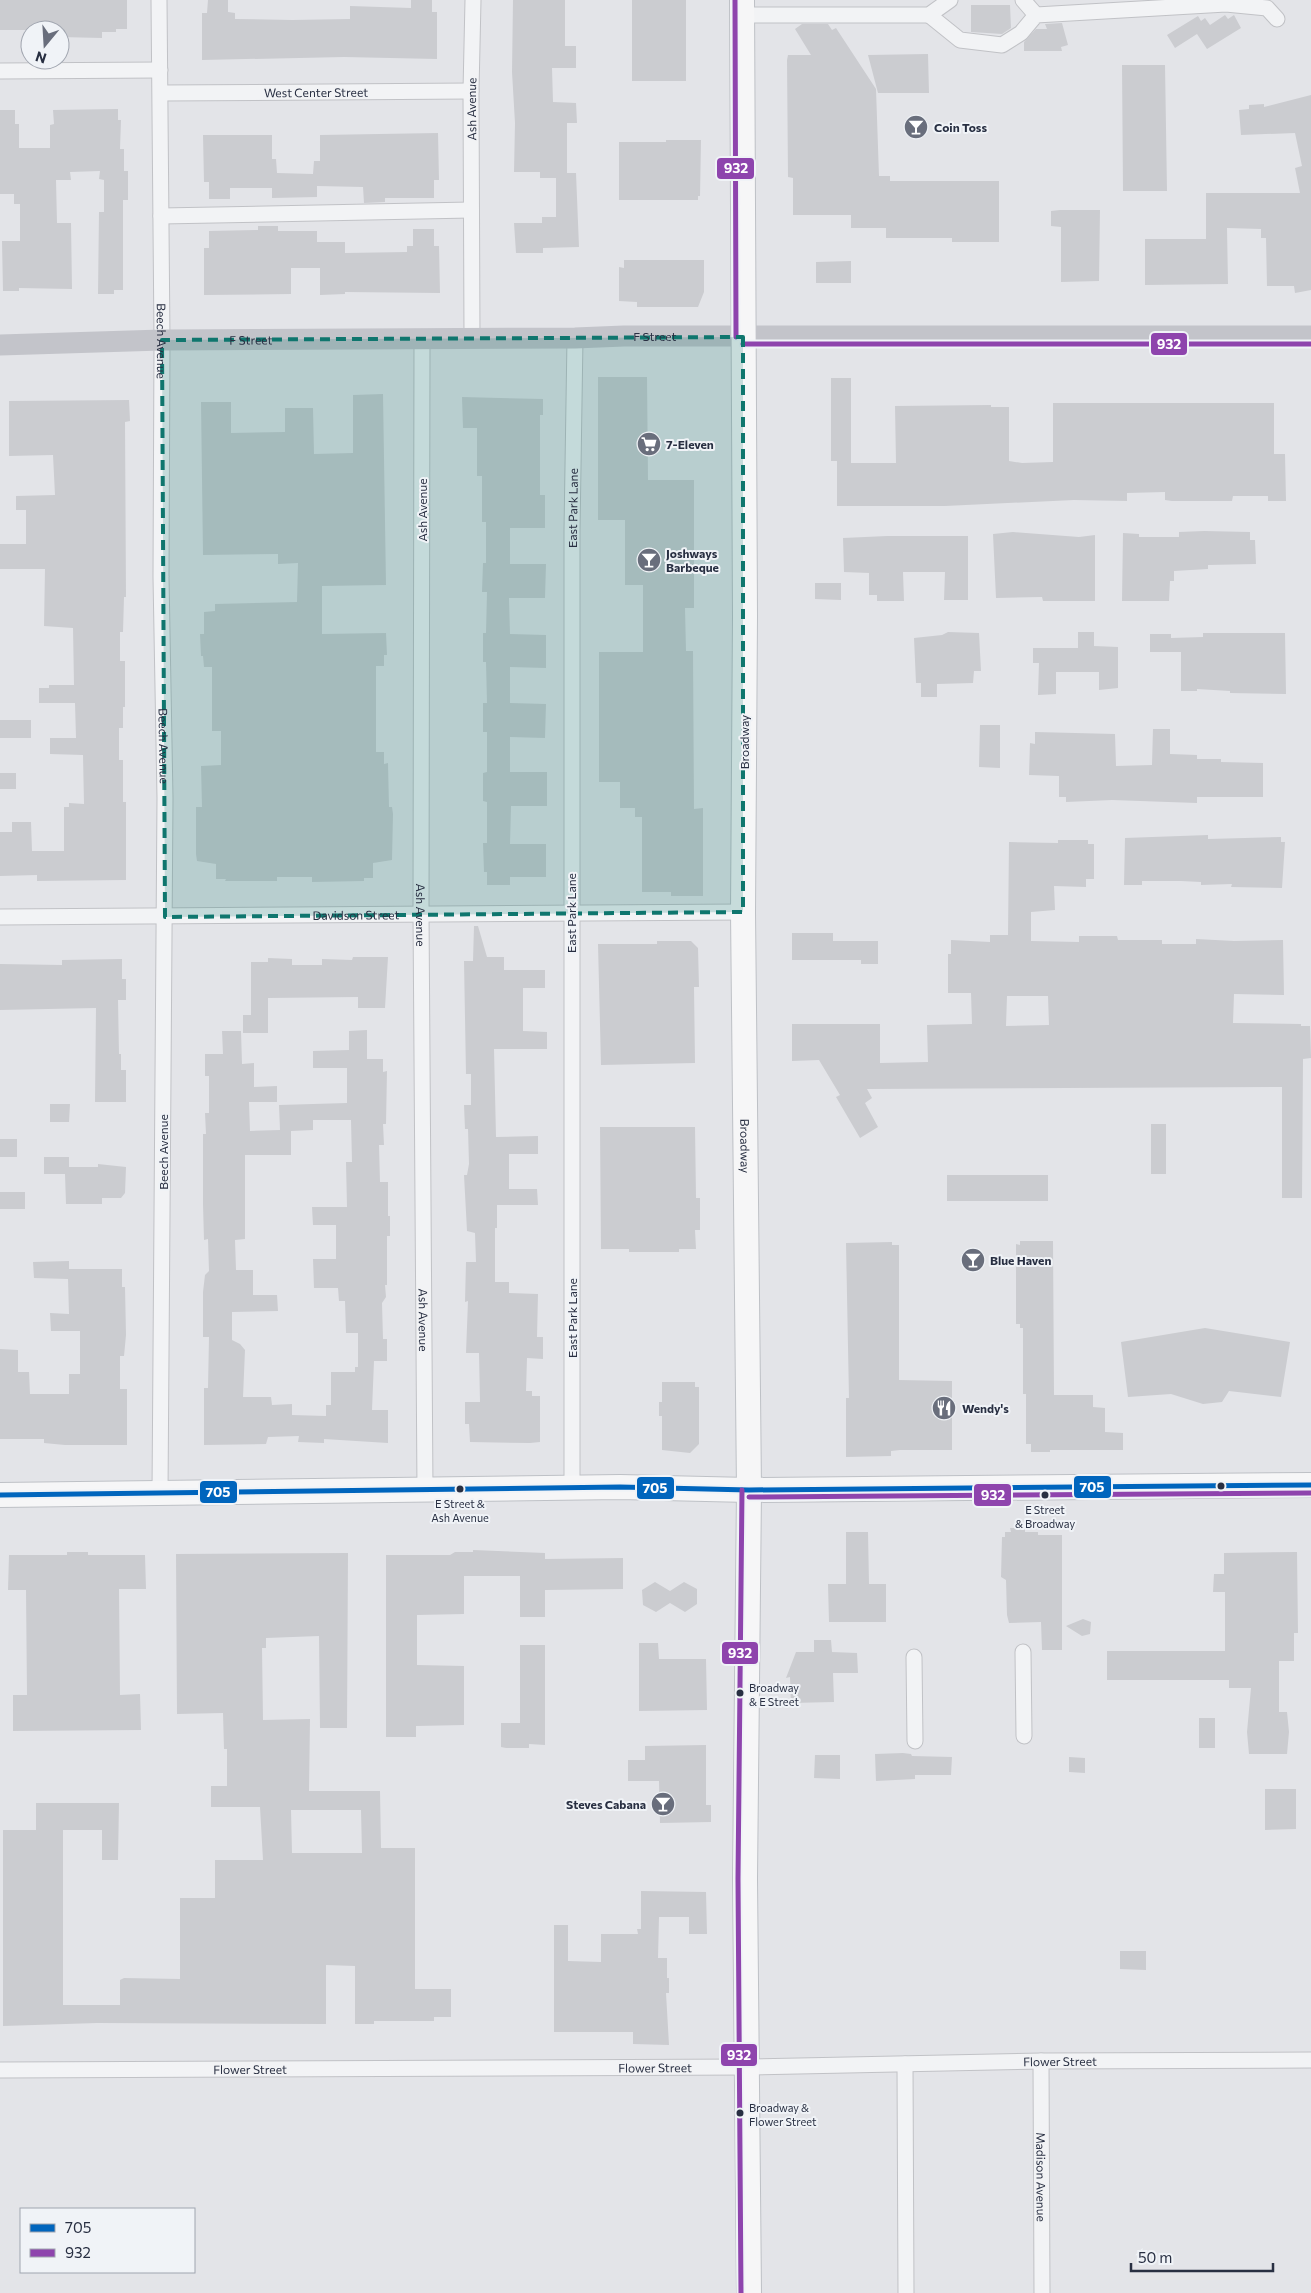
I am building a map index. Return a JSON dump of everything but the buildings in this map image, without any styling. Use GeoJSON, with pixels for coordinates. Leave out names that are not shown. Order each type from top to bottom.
{"type":"FeatureCollection","features":[{"type":"Feature","properties":{"kind":"main road","name":"Broadway"},"geometry":{"type":"LineString","coordinates":[[741,7],[745,616],[743,912],[749,1490],[745,1879],[749,2067],[749,2293]]}},
{"type":"Feature","properties":{"kind":"main road","name":"F Street"},"geometry":{"type":"LineString","coordinates":[[0,345],[162,340],[422,340],[624,336],[1311,336]]}},
{"type":"Feature","properties":{"kind":"main road"},"geometry":{"type":"LineString","coordinates":[[0,1495],[572,1488],[749,1490],[1311,1485]]}},
{"type":"Feature","properties":{"kind":"street","name":"Beech Avenue"},"geometry":{"type":"LineString","coordinates":[[159,0],[162,340],[161,577],[165,916],[160,1493]]}},
{"type":"Feature","properties":{"kind":"street","name":"Ash Avenue"},"geometry":{"type":"LineString","coordinates":[[472,338],[471,91],[473,0]]}},
{"type":"Feature","properties":{"kind":"street"},"geometry":{"type":"LineString","coordinates":[[929,15],[950,0]]}},
{"type":"Feature","properties":{"kind":"street"},"geometry":{"type":"LineString","coordinates":[[1023,0],[1036,15]]}},
{"type":"Feature","properties":{"kind":"street"},"geometry":{"type":"LineString","coordinates":[[741,7],[929,15],[960,40],[1002,45],[1022,33],[1036,15],[1226,4],[1267,8],[1277,19]]}},
{"type":"Feature","properties":{"kind":"street"},"geometry":{"type":"LineString","coordinates":[[0,71],[160,70]]}},
{"type":"Feature","properties":{"kind":"street","name":"West Center Street"},"geometry":{"type":"LineString","coordinates":[[161,93],[471,91]]}},
{"type":"Feature","properties":{"kind":"street"},"geometry":{"type":"LineString","coordinates":[[161,216],[471,210]]}},
{"type":"Feature","properties":{"kind":"street","name":"East Park Lane"},"geometry":{"type":"LineString","coordinates":[[572,1488],[571,914],[572,531],[575,338]]}},
{"type":"Feature","properties":{"kind":"street","name":"Ash Avenue"},"geometry":{"type":"LineString","coordinates":[[422,340],[421,913],[426,1490]]}},
{"type":"Feature","properties":{"kind":"street","name":"Davidson Street"},"geometry":{"type":"LineString","coordinates":[[0,917],[743,912]]}},
{"type":"Feature","properties":{"kind":"street"},"geometry":{"type":"LineString","coordinates":[[1023,1652],[1024,1736]]}},
{"type":"Feature","properties":{"kind":"street"},"geometry":{"type":"LineString","coordinates":[[914,1657],[915,1741]]}},
{"type":"Feature","properties":{"kind":"street","name":"Flower Street"},"geometry":{"type":"LineString","coordinates":[[0,2070],[749,2067],[1041,2061],[1311,2060]]}},
{"type":"Feature","properties":{"kind":"street","name":"Madison Avenue"},"geometry":{"type":"LineString","coordinates":[[1041,2061],[1042,2293]]}},
{"type":"Feature","properties":{"kind":"street"},"geometry":{"type":"LineString","coordinates":[[905,2064],[906,2293]]}},
{"type":"Feature","properties":{"kind":"highlighted area"},"geometry":{"type":"Polygon","coordinates":[[[743,337],[743,912],[165,917],[162,340],[743,337]]]}},
{"type":"Feature","properties":{"kind":"transit line","name":"932"},"geometry":{"type":"LineString","coordinates":[[735,0],[736,337]]}},
{"type":"Feature","properties":{"kind":"transit line","name":"932"},"geometry":{"type":"LineString","coordinates":[[743,344],[1311,344]]}},
{"type":"Feature","properties":{"kind":"transit line","name":"705"},"geometry":{"type":"LineString","coordinates":[[0,1495],[620,1487],[749,1490],[1311,1485]]}},
{"type":"Feature","properties":{"kind":"transit line","name":"932"},"geometry":{"type":"LineString","coordinates":[[741,2293],[738,1879],[742,1490]]}},
{"type":"Feature","properties":{"kind":"transit line","name":"932"},"geometry":{"type":"LineString","coordinates":[[749,1497],[1311,1493]]}},
{"type":"Feature","properties":{"kind":"place","name":"Coin Toss"},"geometry":{"type":"Point","coordinates":[916,127]}},
{"type":"Feature","properties":{"kind":"place","name":"7-Eleven"},"geometry":{"type":"Point","coordinates":[649,444]}},
{"type":"Feature","properties":{"kind":"place","name":"Joshways Barbeque"},"geometry":{"type":"Point","coordinates":[649,560]}},
{"type":"Feature","properties":{"kind":"place","name":"Blue Haven"},"geometry":{"type":"Point","coordinates":[973,1260]}},
{"type":"Feature","properties":{"kind":"place","name":"Wendy's"},"geometry":{"type":"Point","coordinates":[944,1408]}},
{"type":"Feature","properties":{"kind":"place","name":"E Street & Ash Avenue"},"geometry":{"type":"Point","coordinates":[460,1489]}},
{"type":"Feature","properties":{"kind":"place","name":"E Street & Broadway"},"geometry":{"type":"Point","coordinates":[1045,1495]}},
{"type":"Feature","properties":{"kind":"place","name":"Broadway & E Street"},"geometry":{"type":"Point","coordinates":[740,1693]}},
{"type":"Feature","properties":{"kind":"place","name":"Steves Cabana"},"geometry":{"type":"Point","coordinates":[663,1804]}},
{"type":"Feature","properties":{"kind":"place","name":"Broadway & Flower Street"},"geometry":{"type":"Point","coordinates":[740,2113]}}]}
